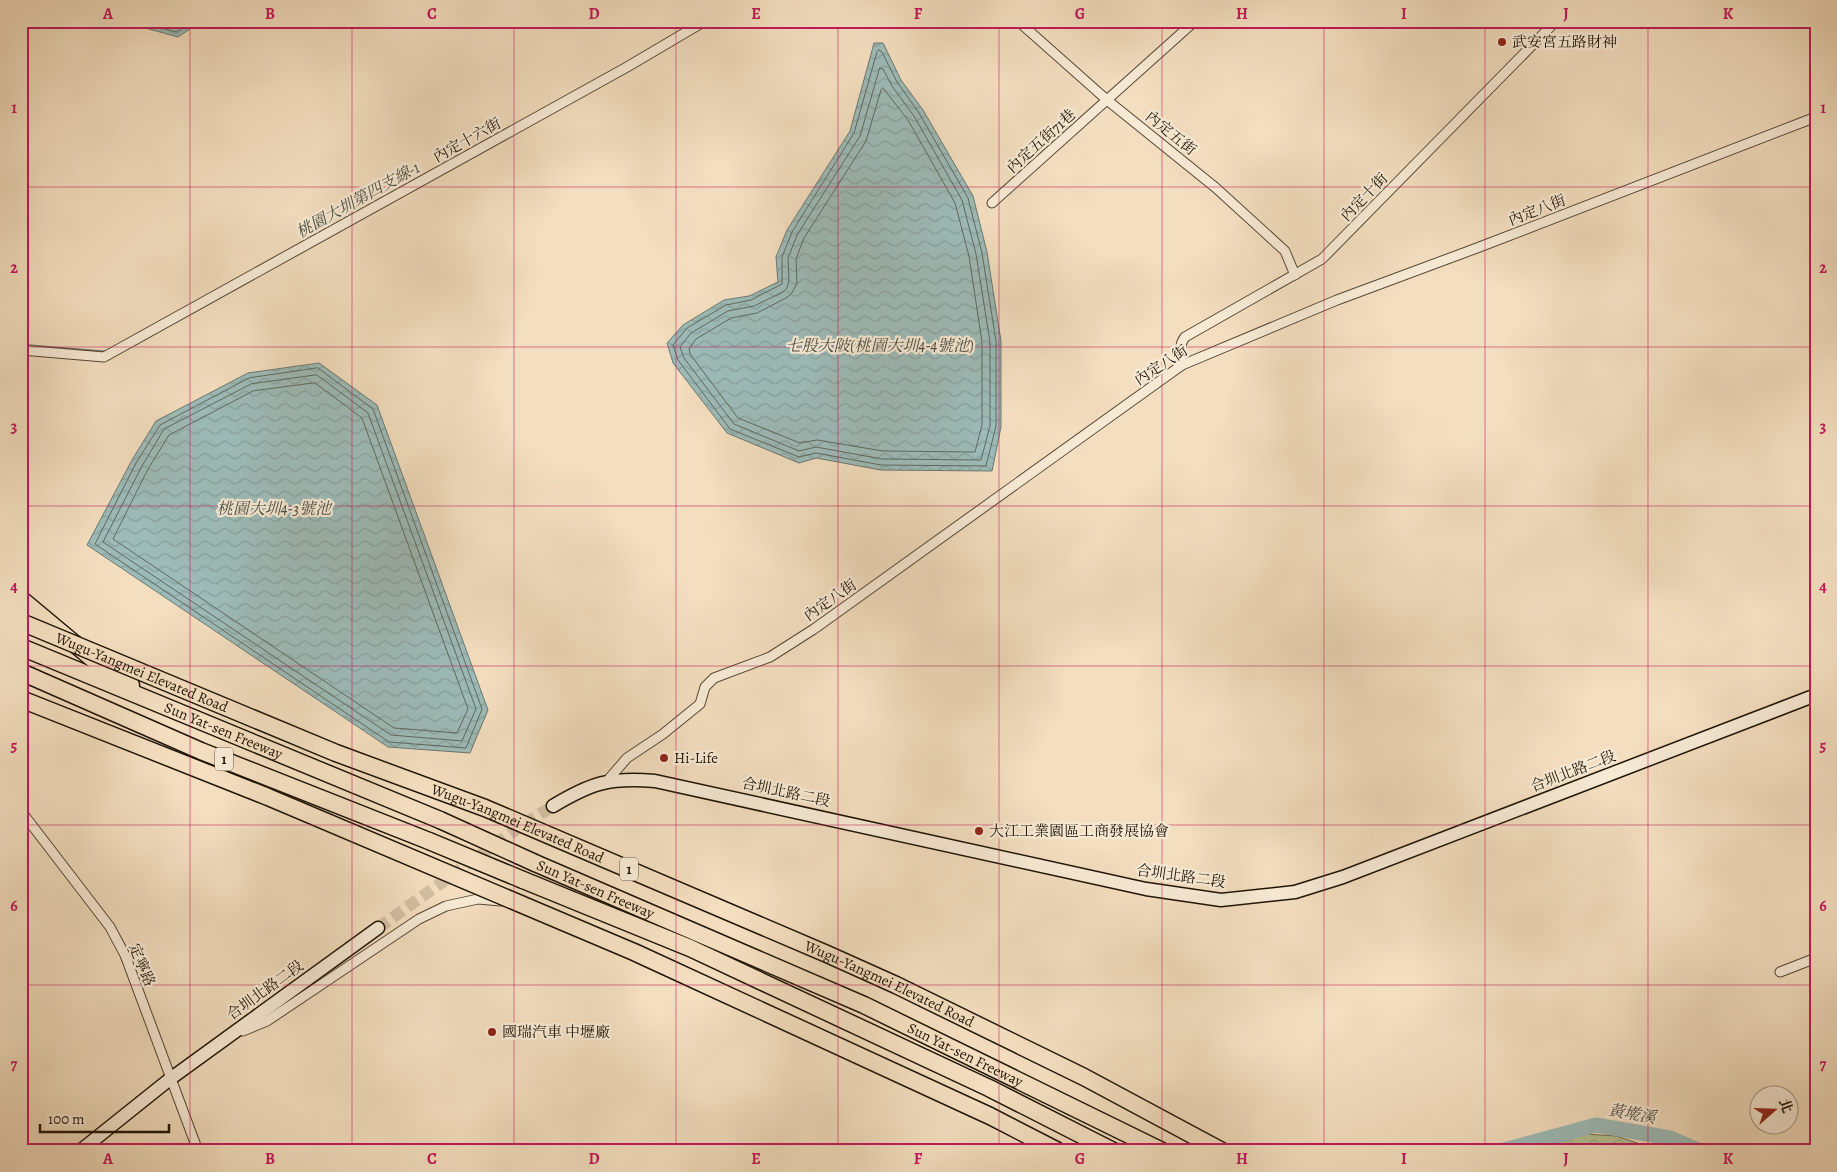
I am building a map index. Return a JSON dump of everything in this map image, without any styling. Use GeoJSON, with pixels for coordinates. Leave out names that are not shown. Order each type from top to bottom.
{"type":"FeatureCollection","features":[{"type":"Feature","properties":{"kind":"highway"},"geometry":{"type":"LineString","coordinates":[[21,600],[94,660],[157,703]]}},
{"type":"Feature","properties":{"kind":"highway","name":"Wugu-Yangmei Elevated Road"},"geometry":{"type":"LineString","coordinates":[[21,622],[336,754],[485,808],[827,954],[896,985],[1084,1077],[1222,1151]]}},
{"type":"Feature","properties":{"kind":"highway","name":"Sun Yat-sen Freeway"},"geometry":{"type":"LineString","coordinates":[[21,647],[440,820],[864,1005],[1162,1151]]}},
{"type":"Feature","properties":{"kind":"highway","name":"Sun Yat-sen Freeway"},"geometry":{"type":"LineString","coordinates":[[21,672],[201,750],[690,948],[989,1088],[1113,1151]]}},
{"type":"Feature","properties":{"kind":"highway","name":"1"},"geometry":{"type":"LineString","coordinates":[[21,699],[268,797],[634,952],[982,1112],[1058,1151]]}},
{"type":"Feature","properties":{"kind":"street","name":"內定十六街"},"geometry":{"type":"LineString","coordinates":[[21,350],[104,357],[627,67],[705,21]]}},
{"type":"Feature","properties":{"kind":"street","name":"內定五街"},"geometry":{"type":"LineString","coordinates":[[1018,21],[1107,100],[1216,188],[1285,251],[1295,276]]}},
{"type":"Feature","properties":{"kind":"street","name":"內定五街71巷"},"geometry":{"type":"LineString","coordinates":[[992,203],[1195,21]]}},
{"type":"Feature","properties":{"kind":"street","name":"內定十街"},"geometry":{"type":"LineString","coordinates":[[1182,365],[1180,349],[1181,342],[1185,337],[1322,259],[1556,21]]}},
{"type":"Feature","properties":{"kind":"street","name":"內定八街"},"geometry":{"type":"LineString","coordinates":[[607,781],[627,758],[663,734],[700,704],[705,687],[714,678],[770,657],[814,629],[1182,365],[1337,300],[1816,117]]}},
{"type":"Feature","properties":{"kind":"street","name":"合圳北路二段"},"geometry":{"type":"LineString","coordinates":[[553,806],[583,789],[607,781],[633,779],[655,781],[1146,889],[1222,900],[1295,892],[1343,877],[1816,695]]}},
{"type":"Feature","properties":{"kind":"street","name":"定寧路"},"geometry":{"type":"LineString","coordinates":[[21,811],[110,927],[125,955],[198,1151]]}},
{"type":"Feature","properties":{"kind":"street"},"geometry":{"type":"LineString","coordinates":[[229,1036],[267,1021],[419,919],[446,906],[478,898],[549,908],[789,1015],[1069,1151]]}},
{"type":"Feature","properties":{"kind":"street","name":"合圳北路二段"},"geometry":{"type":"LineString","coordinates":[[80,1151],[170,1079],[378,928]]}},
{"type":"Feature","properties":{"kind":"street"},"geometry":{"type":"LineString","coordinates":[[1780,972],[1816,958]]}},
{"type":"Feature","properties":{"kind":"street"},"geometry":{"type":"LineString","coordinates":[[296,988],[302,990],[322,984]]}},
{"type":"Feature","properties":{"kind":"green space"},"geometry":{"type":"Polygon","coordinates":[[[1584,1134],[1616,1136],[1661,1151],[1533,1151],[1584,1134]]]}},
{"type":"Feature","properties":{"kind":"water"},"geometry":{"type":"Polygon","coordinates":[[[120,21],[202,21],[178,37],[120,21]]]}},
{"type":"Feature","properties":{"kind":"water","name":"七股大陂(桃園大圳4-4號池)"},"geometry":{"type":"Polygon","coordinates":[[[874,43],[883,43],[901,80],[923,110],[973,196],[987,252],[1001,341],[1001,427],[992,471],[881,470],[816,458],[799,463],[727,433],[673,363],[667,343],[683,325],[724,300],[749,296],[778,282],[776,257],[787,230],[850,131],[874,43]]]}},
{"type":"Feature","properties":{"kind":"water","name":"桃園大圳4-3號池"},"geometry":{"type":"Polygon","coordinates":[[[319,363],[377,405],[488,710],[470,753],[388,747],[87,545],[132,460],[156,421],[248,373],[319,363]]]}},
{"type":"Feature","properties":{"kind":"waterway","name":"桃園大圳第四支線-1"},"geometry":{"type":"LineString","coordinates":[[21,345],[107,352]]}},
{"type":"Feature","properties":{"kind":"waterway","name":"黃墘溪"},"geometry":{"type":"LineString","coordinates":[[1500,1151],[1596,1125],[1670,1138],[1700,1151]]}},
{"type":"Feature","properties":{"kind":"tunnel"},"geometry":{"type":"LineString","coordinates":[[378,928],[518,828],[553,806]]}},
{"type":"Feature","properties":{"kind":"place","name":"武安宮五路財神"},"geometry":{"type":"Point","coordinates":[1502,42]}},
{"type":"Feature","properties":{"kind":"place","name":"Hi-Life"},"geometry":{"type":"Point","coordinates":[664,758]}},
{"type":"Feature","properties":{"kind":"place","name":"大江工業園區工商發展協會"},"geometry":{"type":"Point","coordinates":[979,831]}},
{"type":"Feature","properties":{"kind":"place","name":"國瑞汽車 中壢廠"},"geometry":{"type":"Point","coordinates":[492,1032]}}]}
